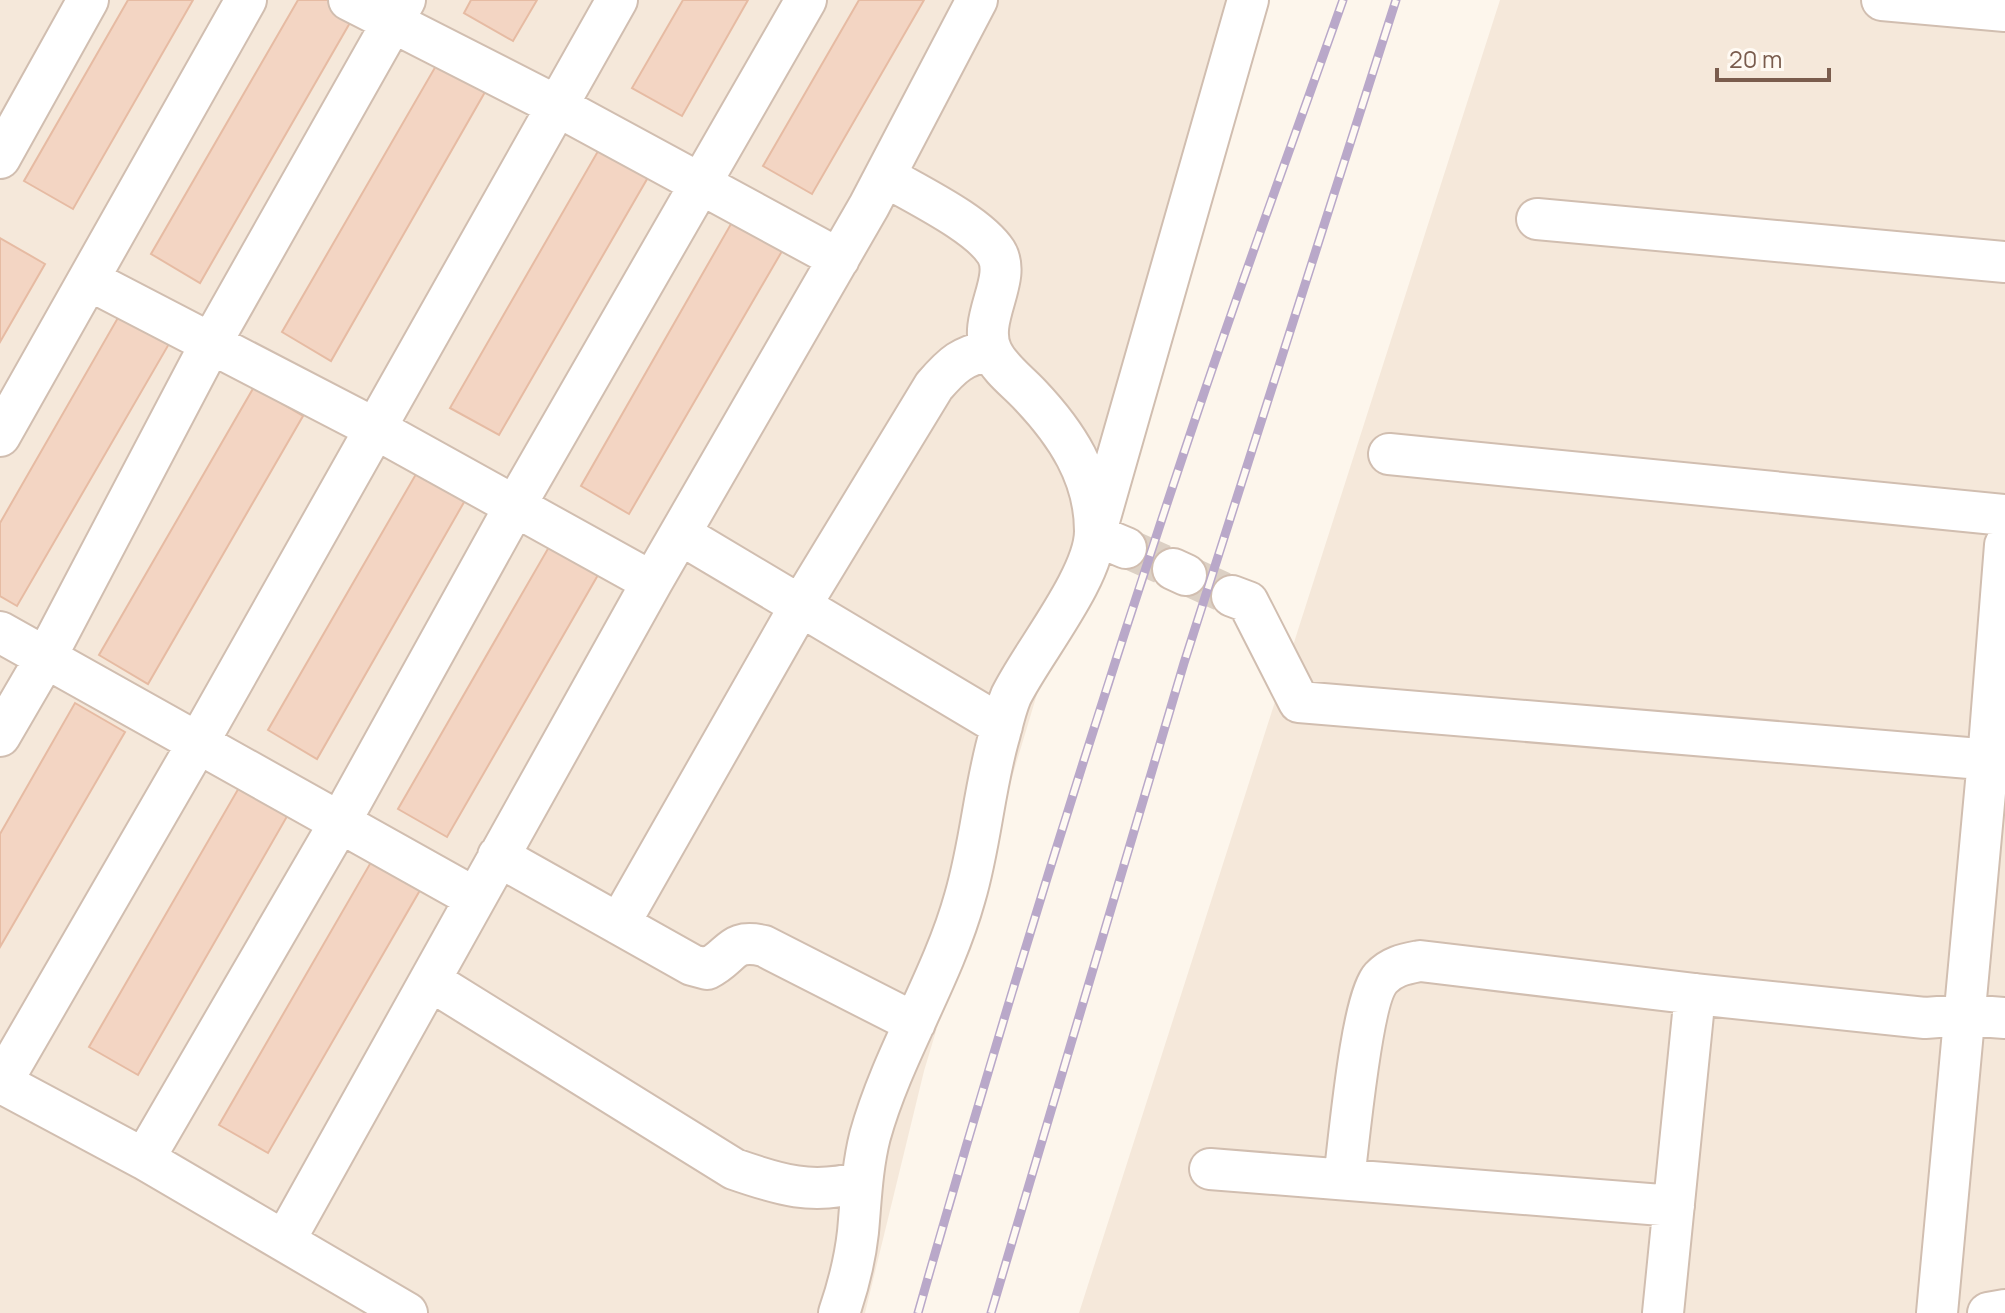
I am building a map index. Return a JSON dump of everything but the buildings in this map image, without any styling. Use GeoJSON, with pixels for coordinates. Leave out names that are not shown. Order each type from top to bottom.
{"type":"FeatureCollection","features":[{"type":"Feature","properties":{"kind":"street"},"geometry":{"type":"LineString","coordinates":[[0,158],[88,0]]}},
{"type":"Feature","properties":{"kind":"street"},"geometry":{"type":"LineString","coordinates":[[0,436],[246,0]]}},
{"type":"Feature","properties":{"kind":"street"},"geometry":{"type":"LineString","coordinates":[[349,0],[399,11],[559,107],[839,259]]}},
{"type":"Feature","properties":{"kind":"street"},"geometry":{"type":"LineString","coordinates":[[407,1313],[359,1301],[285,1240],[144,1159],[0,1083],[199,741],[617,0]]}},
{"type":"Feature","properties":{"kind":"street"},"geometry":{"type":"LineString","coordinates":[[144,1159],[340,822],[515,506],[806,0]]}},
{"type":"Feature","properties":{"kind":"street"},"geometry":{"type":"LineString","coordinates":[[285,1240],[652,582],[839,259],[977,0]]}},
{"type":"Feature","properties":{"kind":"street"},"geometry":{"type":"LineString","coordinates":[[839,1313],[847,1291],[858,1234],[860,1182],[871,1135],[896,1061],[941,965],[965,896],[993,759],[1011,698],[1083,574],[1111,542],[1248,0]]}},
{"type":"Feature","properties":{"kind":"street"},"geometry":{"type":"LineString","coordinates":[[1882,0],[2005,11]]}},
{"type":"Feature","properties":{"kind":"street"},"geometry":{"type":"LineString","coordinates":[[0,736],[46,657],[211,343],[399,11]]}},
{"type":"Feature","properties":{"kind":"street"},"geometry":{"type":"LineString","coordinates":[[885,176],[968,226],[987,240],[998,256],[1000,273],[987,331],[991,350],[1063,432],[1111,542]]}},
{"type":"Feature","properties":{"kind":"street"},"geometry":{"type":"LineString","coordinates":[[1537,219],[2005,262]]}},
{"type":"Feature","properties":{"kind":"street"},"geometry":{"type":"LineString","coordinates":[[89,280],[376,429],[652,582]]}},
{"type":"Feature","properties":{"kind":"street"},"geometry":{"type":"LineString","coordinates":[[619,924],[799,608],[934,386],[951,365],[968,355],[991,350]]}},
{"type":"Feature","properties":{"kind":"street"},"geometry":{"type":"LineString","coordinates":[[1389,454],[2005,515]]}},
{"type":"Feature","properties":{"kind":"street"},"geometry":{"type":"LineString","coordinates":[[680,534],[799,608],[1002,726]]}},
{"type":"Feature","properties":{"kind":"street"},"geometry":{"type":"LineString","coordinates":[[1937,1313],[1965,1015],[1997,760],[2005,545]]}},
{"type":"Feature","properties":{"kind":"street"},"geometry":{"type":"LineString","coordinates":[[1232,596],[1248,602],[1299,702],[1997,760]]}},
{"type":"Feature","properties":{"kind":"street"},"geometry":{"type":"LineString","coordinates":[[0,632],[475,898]]}},
{"type":"Feature","properties":{"kind":"street"},"geometry":{"type":"LineString","coordinates":[[498,856],[692,965],[707,969],[719,963],[733,947],[747,942],[764,946],[915,1023]]}},
{"type":"Feature","properties":{"kind":"street"},"geometry":{"type":"LineString","coordinates":[[1344,1179],[1367,1008],[1379,979],[1396,966],[1420,961],[1925,1018],[1965,1015],[2005,1018]]}},
{"type":"Feature","properties":{"kind":"street"},"geometry":{"type":"LineString","coordinates":[[431,981],[734,1169],[775,1183],[806,1189],[838,1188],[860,1182]]}},
{"type":"Feature","properties":{"kind":"street"},"geometry":{"type":"LineString","coordinates":[[1663,1313],[1695,994]]}},
{"type":"Feature","properties":{"kind":"street"},"geometry":{"type":"LineString","coordinates":[[1210,1169],[1674,1206]]}},
{"type":"Feature","properties":{"kind":"street"},"geometry":{"type":"LineString","coordinates":[[1988,1313],[2005,1310]]}},
{"type":"Feature","properties":{"kind":"shaded area"},"geometry":{"type":"Polygon","coordinates":[[[0,0],[1245,0],[924,1071],[865,1313],[0,1313],[0,0]]]}},
{"type":"Feature","properties":{"kind":"shaded area"},"geometry":{"type":"Polygon","coordinates":[[[1500,0],[2005,0],[2005,1313],[1079,1313],[1500,0]]]}},
{"type":"Feature","properties":{"kind":"tunnel"},"geometry":{"type":"LineString","coordinates":[[1126,548],[1173,569]]}},
{"type":"Feature","properties":{"kind":"tunnel"},"geometry":{"type":"LineString","coordinates":[[1186,575],[1232,596]]}},
{"type":"Feature","properties":{"kind":"railway"},"geometry":{"type":"LineString","coordinates":[[918,1313],[1090,740],[1219,349],[1343,0]]}},
{"type":"Feature","properties":{"kind":"railway"},"geometry":{"type":"LineString","coordinates":[[991,1313],[1184,663],[1396,0]]}}]}
